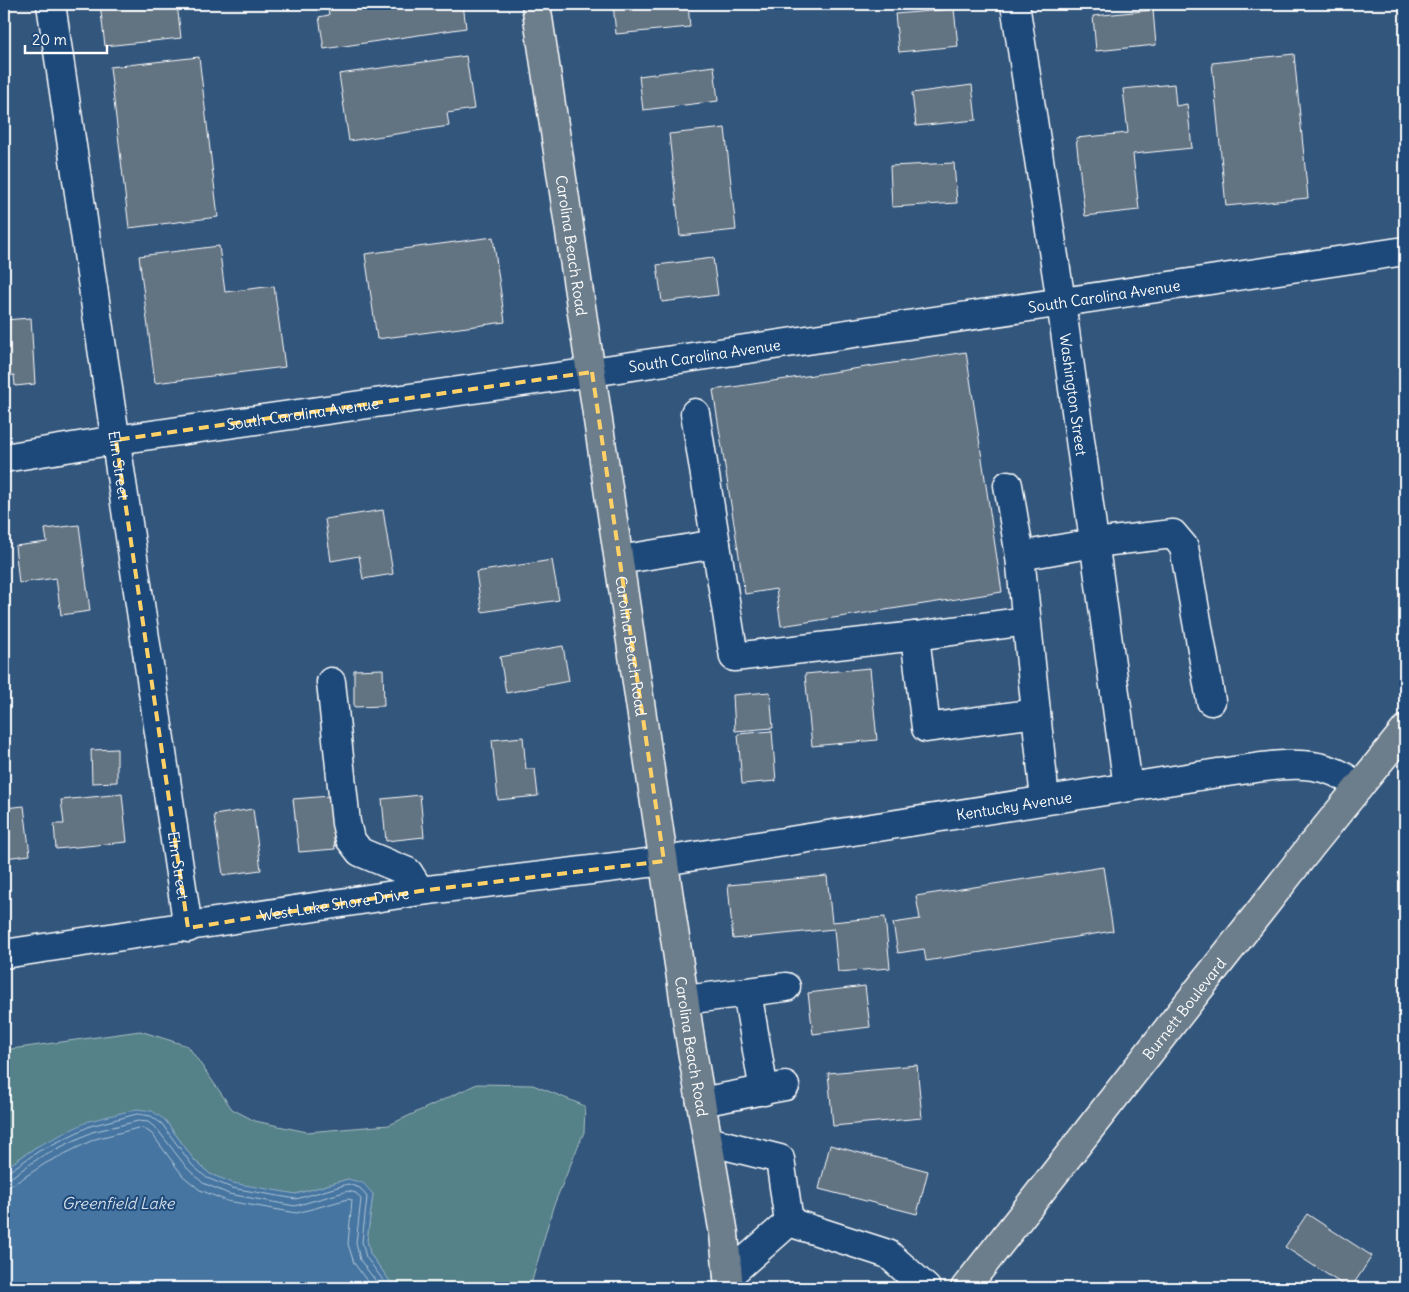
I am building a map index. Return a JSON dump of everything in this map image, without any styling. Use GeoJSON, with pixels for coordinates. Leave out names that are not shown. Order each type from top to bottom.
{"type":"FeatureCollection","features":[{"type":"Feature","properties":{"kind":"main road","name":"Carolina Beach Road"},"geometry":{"type":"LineString","coordinates":[[536,4],[685,1000],[724,1234],[725,1284]]}},
{"type":"Feature","properties":{"kind":"main road","name":"Burnett Boulevard"},"geometry":{"type":"LineString","coordinates":[[965,1288],[1311,846],[1405,730]]}},
{"type":"Feature","properties":{"kind":"street","name":"Elm Street"},"geometry":{"type":"LineString","coordinates":[[51,4],[188,928]]}},
{"type":"Feature","properties":{"kind":"street","name":"Washington Street"},"geometry":{"type":"LineString","coordinates":[[1015,4],[1061,302],[1128,787]]}},
{"type":"Feature","properties":{"kind":"street","name":"South Carolina Avenue"},"geometry":{"type":"LineString","coordinates":[[4,458],[1405,251]]}},
{"type":"Feature","properties":{"kind":"street"},"geometry":{"type":"LineString","coordinates":[[695,413],[734,657],[1026,621]]}},
{"type":"Feature","properties":{"kind":"street"},"geometry":{"type":"LineString","coordinates":[[1008,485],[1020,556],[1046,800]]}},
{"type":"Feature","properties":{"kind":"street"},"geometry":{"type":"LineString","coordinates":[[1020,556],[1094,543],[1173,534],[1184,547],[1211,701]]}},
{"type":"Feature","properties":{"kind":"street"},"geometry":{"type":"LineString","coordinates":[[619,560],[716,544]]}},
{"type":"Feature","properties":{"kind":"street"},"geometry":{"type":"LineString","coordinates":[[915,636],[926,728],[1036,713]]}},
{"type":"Feature","properties":{"kind":"street"},"geometry":{"type":"LineString","coordinates":[[330,682],[346,823],[350,838],[360,852],[408,872],[420,892]]}},
{"type":"Feature","properties":{"kind":"street","name":"Kentucky Avenue"},"geometry":{"type":"LineString","coordinates":[[664,861],[1218,773],[1298,764],[1337,772],[1348,778],[1358,788]]}},
{"type":"Feature","properties":{"kind":"street","name":"West Lake Shore Drive"},"geometry":{"type":"LineString","coordinates":[[4,954],[420,892],[664,861]]}},
{"type":"Feature","properties":{"kind":"street"},"geometry":{"type":"LineString","coordinates":[[685,1000],[786,987]]}},
{"type":"Feature","properties":{"kind":"street"},"geometry":{"type":"LineString","coordinates":[[701,1102],[774,1088],[747,992]]}},
{"type":"Feature","properties":{"kind":"street"},"geometry":{"type":"LineString","coordinates":[[708,1141],[780,1159],[789,1222]]}},
{"type":"Feature","properties":{"kind":"street"},"geometry":{"type":"LineString","coordinates":[[725,1284],[789,1222]]}},
{"type":"Feature","properties":{"kind":"street"},"geometry":{"type":"LineString","coordinates":[[789,1222],[888,1254],[926,1288]]}},
{"type":"Feature","properties":{"kind":"highlighted area"},"geometry":{"type":"Polygon","coordinates":[[[592,372],[664,861],[420,891],[188,928],[116,440],[592,372]]]}},
{"type":"Feature","properties":{"kind":"green space"},"geometry":{"type":"Polygon","coordinates":[[[140,1031],[188,1046],[232,1109],[255,1121],[307,1132],[389,1125],[477,1084],[533,1085],[585,1106],[584,1132],[553,1207],[530,1288],[395,1288],[370,1254],[367,1240],[373,1194],[348,1179],[296,1194],[233,1184],[210,1174],[195,1161],[165,1120],[36,1147],[4,1169],[4,1050],[140,1031]]]}},
{"type":"Feature","properties":{"kind":"water","name":"Greenfield Lake"},"geometry":{"type":"Polygon","coordinates":[[[137,1109],[152,1111],[165,1120],[195,1161],[210,1174],[233,1183],[296,1194],[348,1179],[363,1183],[373,1194],[367,1240],[370,1254],[395,1288],[4,1288],[4,1169],[36,1147],[89,1121],[137,1109]]]}},
{"type":"Feature","properties":{"kind":"building"},"geometry":{"type":"Polygon","coordinates":[[[100,4],[177,4],[181,38],[105,46],[100,4]]]}},
{"type":"Feature","properties":{"kind":"building"},"geometry":{"type":"Polygon","coordinates":[[[327,4],[463,4],[466,28],[324,49],[319,17],[329,15],[327,4]]]}},
{"type":"Feature","properties":{"kind":"building"},"geometry":{"type":"Polygon","coordinates":[[[613,4],[688,4],[690,27],[616,34],[613,4]]]}},
{"type":"Feature","properties":{"kind":"building"},"geometry":{"type":"Polygon","coordinates":[[[954,9],[958,46],[899,52],[895,14],[954,9]]]}},
{"type":"Feature","properties":{"kind":"building"},"geometry":{"type":"Polygon","coordinates":[[[1153,10],[1156,45],[1096,51],[1093,16],[1153,10]]]}},
{"type":"Feature","properties":{"kind":"building"},"geometry":{"type":"Polygon","coordinates":[[[1294,54],[1308,198],[1226,206],[1212,63],[1294,54]]]}},
{"type":"Feature","properties":{"kind":"building"},"geometry":{"type":"Polygon","coordinates":[[[466,56],[474,109],[447,113],[449,126],[349,141],[339,74],[466,56]]]}},
{"type":"Feature","properties":{"kind":"building"},"geometry":{"type":"Polygon","coordinates":[[[199,57],[218,217],[129,228],[110,67],[199,57]]]}},
{"type":"Feature","properties":{"kind":"building"},"geometry":{"type":"Polygon","coordinates":[[[714,66],[718,101],[643,110],[639,76],[714,66]]]}},
{"type":"Feature","properties":{"kind":"building"},"geometry":{"type":"Polygon","coordinates":[[[1174,84],[1176,106],[1187,104],[1192,148],[1133,154],[1139,210],[1085,216],[1076,138],[1128,133],[1123,89],[1174,84]]]}},
{"type":"Feature","properties":{"kind":"building"},"geometry":{"type":"Polygon","coordinates":[[[972,85],[976,120],[916,126],[912,93],[972,85]]]}},
{"type":"Feature","properties":{"kind":"building"},"geometry":{"type":"Polygon","coordinates":[[[725,128],[736,230],[680,236],[669,134],[725,128]]]}},
{"type":"Feature","properties":{"kind":"building"},"geometry":{"type":"Polygon","coordinates":[[[954,163],[957,203],[892,207],[890,166],[954,163]]]}},
{"type":"Feature","properties":{"kind":"building"},"geometry":{"type":"Polygon","coordinates":[[[493,237],[505,322],[377,339],[365,254],[493,237]]]}},
{"type":"Feature","properties":{"kind":"building"},"geometry":{"type":"Polygon","coordinates":[[[219,246],[225,292],[274,286],[285,367],[155,383],[139,256],[219,246]]]}},
{"type":"Feature","properties":{"kind":"building"},"geometry":{"type":"Polygon","coordinates":[[[713,258],[718,295],[662,302],[657,265],[713,258]]]}},
{"type":"Feature","properties":{"kind":"building"},"geometry":{"type":"Polygon","coordinates":[[[31,318],[35,384],[15,386],[14,375],[4,376],[4,320],[31,318]]]}},
{"type":"Feature","properties":{"kind":"building"},"geometry":{"type":"Polygon","coordinates":[[[966,352],[1002,592],[781,626],[776,589],[745,594],[713,390],[966,352]]]}},
{"type":"Feature","properties":{"kind":"building"},"geometry":{"type":"Polygon","coordinates":[[[383,510],[393,574],[363,579],[359,556],[331,561],[325,519],[383,510]]]}},
{"type":"Feature","properties":{"kind":"building"},"geometry":{"type":"Polygon","coordinates":[[[79,525],[90,611],[61,615],[56,578],[19,583],[15,546],[47,542],[45,529],[79,525]]]}},
{"type":"Feature","properties":{"kind":"building"},"geometry":{"type":"Polygon","coordinates":[[[552,560],[559,600],[482,612],[476,572],[552,560]]]}},
{"type":"Feature","properties":{"kind":"building"},"geometry":{"type":"Polygon","coordinates":[[[563,646],[569,681],[506,693],[500,657],[563,646]]]}},
{"type":"Feature","properties":{"kind":"building"},"geometry":{"type":"Polygon","coordinates":[[[870,668],[877,740],[812,746],[805,674],[870,668]]]}},
{"type":"Feature","properties":{"kind":"building"},"geometry":{"type":"Polygon","coordinates":[[[383,669],[384,706],[354,707],[354,670],[383,669]]]}},
{"type":"Feature","properties":{"kind":"building"},"geometry":{"type":"Polygon","coordinates":[[[770,692],[773,728],[735,731],[733,695],[770,692]]]}},
{"type":"Feature","properties":{"kind":"building"},"geometry":{"type":"Polygon","coordinates":[[[772,731],[776,781],[742,784],[738,734],[772,731]]]}},
{"type":"Feature","properties":{"kind":"building"},"geometry":{"type":"Polygon","coordinates":[[[523,737],[526,769],[535,769],[538,796],[498,800],[492,740],[523,737]]]}},
{"type":"Feature","properties":{"kind":"building"},"geometry":{"type":"Polygon","coordinates":[[[117,749],[117,782],[92,783],[91,750],[117,749]]]}},
{"type":"Feature","properties":{"kind":"building"},"geometry":{"type":"Polygon","coordinates":[[[122,794],[127,842],[56,849],[54,824],[64,824],[61,800],[122,794]]]}},
{"type":"Feature","properties":{"kind":"building"},"geometry":{"type":"Polygon","coordinates":[[[420,795],[424,837],[386,841],[382,799],[420,795]]]}},
{"type":"Feature","properties":{"kind":"building"},"geometry":{"type":"Polygon","coordinates":[[[330,796],[335,849],[299,852],[293,799],[330,796]]]}},
{"type":"Feature","properties":{"kind":"building"},"geometry":{"type":"Polygon","coordinates":[[[24,806],[30,855],[4,858],[4,808],[24,806]]]}},
{"type":"Feature","properties":{"kind":"building"},"geometry":{"type":"Polygon","coordinates":[[[253,809],[261,870],[223,875],[214,815],[253,809]]]}},
{"type":"Feature","properties":{"kind":"building"},"geometry":{"type":"Polygon","coordinates":[[[1103,867],[1113,931],[926,961],[924,949],[898,953],[893,923],[920,919],[916,896],[1103,867]]]}},
{"type":"Feature","properties":{"kind":"building"},"geometry":{"type":"Polygon","coordinates":[[[827,876],[832,922],[885,917],[890,968],[838,972],[834,929],[733,939],[728,885],[827,876]]]}},
{"type":"Feature","properties":{"kind":"building"},"geometry":{"type":"Polygon","coordinates":[[[865,986],[870,1027],[813,1034],[808,993],[865,986]]]}},
{"type":"Feature","properties":{"kind":"building"},"geometry":{"type":"Polygon","coordinates":[[[917,1065],[922,1118],[833,1126],[828,1073],[917,1065]]]}},
{"type":"Feature","properties":{"kind":"building"},"geometry":{"type":"Polygon","coordinates":[[[830,1145],[928,1171],[917,1214],[819,1189],[830,1145]]]}},
{"type":"Feature","properties":{"kind":"building"},"geometry":{"type":"Polygon","coordinates":[[[1307,1214],[1372,1256],[1351,1288],[1348,1288],[1285,1247],[1307,1214]]]}}]}
